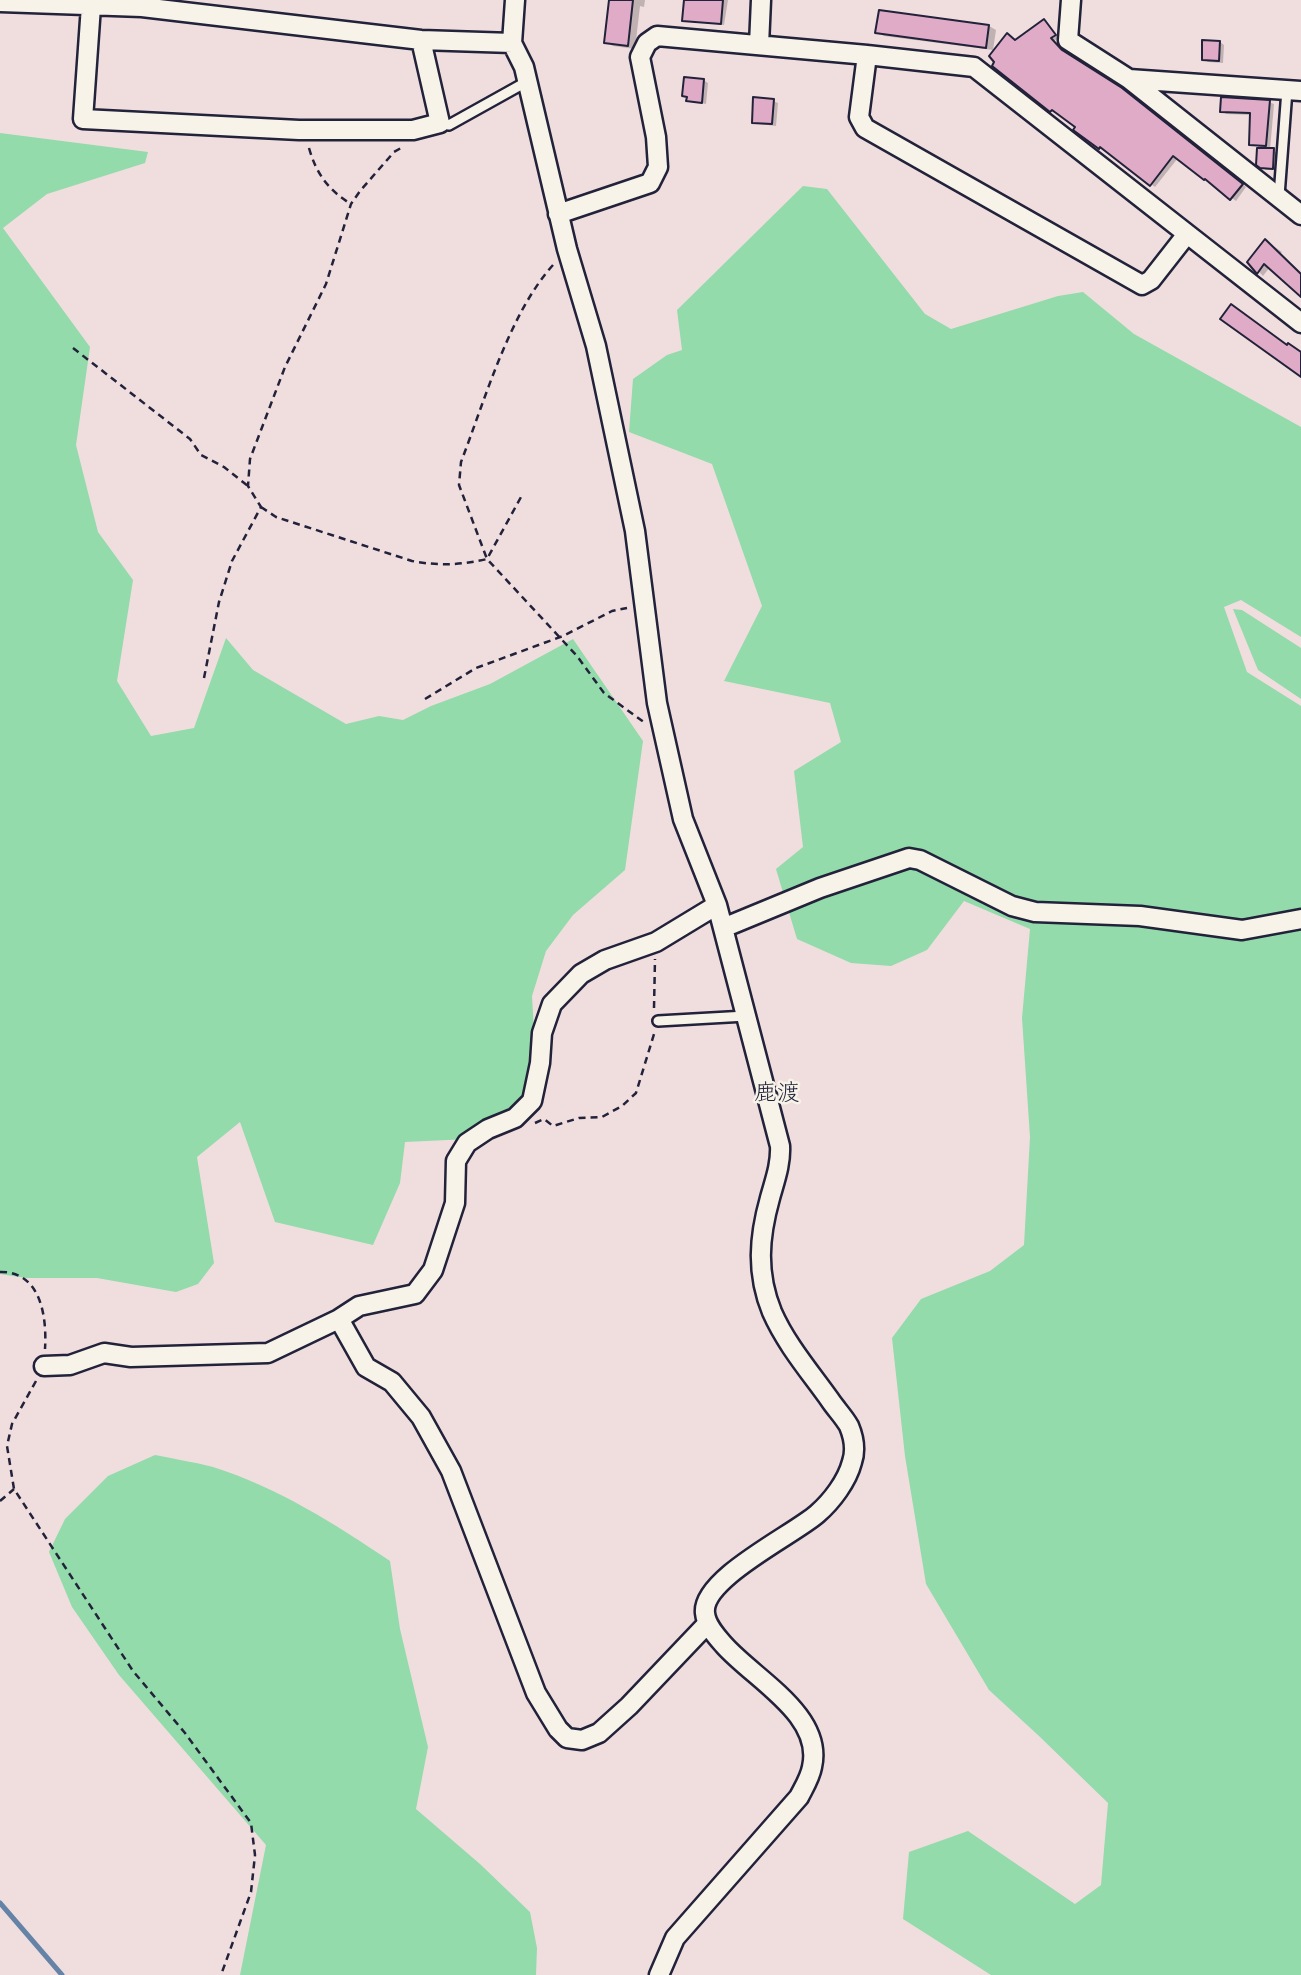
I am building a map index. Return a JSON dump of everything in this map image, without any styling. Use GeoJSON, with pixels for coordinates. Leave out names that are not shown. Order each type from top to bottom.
{"type":"FeatureCollection","features":[{"type":"Feature","properties":{"kind":"street"},"geometry":{"type":"LineString","coordinates":[[515,0],[512,43],[528,81],[567,250],[596,346],[635,531],[657,703],[683,819],[717,905],[780,1146],[781,1161],[762,1226],[762,1280],[772,1311],[785,1337],[848,1426],[855,1445],[853,1461],[845,1481],[817,1514],[722,1580],[705,1606],[705,1616],[715,1635],[804,1721],[812,1738],[812,1767],[799,1797],[676,1938],[659,1975]]}},
{"type":"Feature","properties":{"kind":"street"},"geometry":{"type":"LineString","coordinates":[[759,45],[761,0]]}},
{"type":"Feature","properties":{"kind":"street"},"geometry":{"type":"LineString","coordinates":[[1071,0],[1068,40],[1129,79],[1301,215]]}},
{"type":"Feature","properties":{"kind":"street"},"geometry":{"type":"LineString","coordinates":[[0,2],[91,6],[143,3],[421,40],[512,43]]}},
{"type":"Feature","properties":{"kind":"street"},"geometry":{"type":"LineString","coordinates":[[91,6],[83,119],[307,130],[413,130],[440,123],[421,40]]}},
{"type":"Feature","properties":{"kind":"street"},"geometry":{"type":"LineString","coordinates":[[558,214],[650,183],[658,167],[656,137],[640,57],[646,43],[657,36],[974,67],[1301,323]]}},
{"type":"Feature","properties":{"kind":"street"},"geometry":{"type":"LineString","coordinates":[[867,55],[859,117],[865,128],[1142,285],[1151,280],[1187,234]]}},
{"type":"Feature","properties":{"kind":"street"},"geometry":{"type":"LineString","coordinates":[[1129,79],[1294,90]]}},
{"type":"Feature","properties":{"kind":"street"},"geometry":{"type":"LineString","coordinates":[[723,928],[820,888],[909,858],[920,860],[1012,906],[1035,912],[1140,916],[1242,930],[1301,919]]}},
{"type":"Feature","properties":{"kind":"street"},"geometry":{"type":"LineString","coordinates":[[44,1366],[70,1365],[104,1353],[131,1357],[268,1353],[340,1319],[359,1306],[415,1294],[426,1283],[433,1270],[455,1203],[456,1161],[467,1143],[488,1129],[514,1118],[532,1101],[540,1063],[542,1033],[552,1004],[581,974],[605,960],[656,942],[717,905]]}},
{"type":"Feature","properties":{"kind":"street"},"geometry":{"type":"LineString","coordinates":[[340,1319],[366,1367],[393,1382],[421,1417],[451,1471],[536,1693],[558,1729],[567,1738],[582,1740],[599,1733],[629,1706],[708,1623]]}},
{"type":"Feature","properties":{"kind":"lane"},"geometry":{"type":"LineString","coordinates":[[440,123],[449,125],[528,81]]}},
{"type":"Feature","properties":{"kind":"lane"},"geometry":{"type":"LineString","coordinates":[[1279,198],[1294,90]]}},
{"type":"Feature","properties":{"kind":"lane"},"geometry":{"type":"LineString","coordinates":[[658,1021],[746,1016]]}},
{"type":"Feature","properties":{"kind":"path"},"geometry":{"type":"LineString","coordinates":[[307,130],[311,156],[321,178],[351,204]]}},
{"type":"Feature","properties":{"kind":"path"},"geometry":{"type":"LineString","coordinates":[[248,486],[250,459],[285,367],[326,284],[351,204],[394,152],[405,145]]}},
{"type":"Feature","properties":{"kind":"path"},"geometry":{"type":"LineString","coordinates":[[567,250],[544,275],[511,333],[461,462],[459,485],[487,559],[577,656],[604,693],[665,736]]}},
{"type":"Feature","properties":{"kind":"path"},"geometry":{"type":"LineString","coordinates":[[74,348],[190,439],[201,455],[248,486],[261,507],[276,517],[412,561],[469,564],[487,559],[521,497]]}},
{"type":"Feature","properties":{"kind":"path"},"geometry":{"type":"LineString","coordinates":[[204,678],[219,602],[232,561],[261,507]]}},
{"type":"Feature","properties":{"kind":"path"},"geometry":{"type":"LineString","coordinates":[[425,699],[476,668],[563,636],[612,611],[634,607],[644,609]]}},
{"type":"Feature","properties":{"kind":"path"},"geometry":{"type":"LineString","coordinates":[[528,1124],[532,1125],[544,1119],[553,1126],[579,1118],[602,1117],[622,1106],[636,1093],[658,1021],[653,999],[656,942]]}},
{"type":"Feature","properties":{"kind":"path"},"geometry":{"type":"LineString","coordinates":[[0,1501],[14,1489],[133,1671],[185,1733],[251,1823],[255,1855],[251,1892],[221,1975]]}},
{"type":"Feature","properties":{"kind":"green space"},"geometry":{"type":"Polygon","coordinates":[[[0,133],[148,152],[145,163],[47,194],[3,228],[90,347],[76,445],[98,532],[133,580],[117,681],[151,736],[194,728],[226,638],[253,670],[346,724],[379,716],[403,720],[431,706],[490,684],[573,639],[643,741],[625,870],[573,915],[546,951],[532,996],[536,1066],[524,1122],[490,1138],[405,1142],[400,1183],[373,1245],[275,1222],[240,1122],[197,1157],[214,1263],[198,1284],[176,1292],[97,1278],[26,1278],[0,1274],[0,133]]]}},
{"type":"Feature","properties":{"kind":"green space"},"geometry":{"type":"Polygon","coordinates":[[[803,186],[827,189],[925,314],[951,329],[1058,296],[1083,292],[1134,334],[1301,427],[1301,637],[1241,600],[1224,607],[1247,672],[1301,706],[1301,1975],[991,1975],[903,1919],[909,1852],[968,1831],[1075,1904],[1101,1885],[1108,1803],[989,1690],[926,1584],[905,1456],[892,1338],[921,1299],[990,1271],[1024,1245],[1030,1137],[1022,1018],[1030,929],[964,901],[927,950],[891,966],[851,963],[797,939],[776,869],[803,847],[794,771],[841,742],[830,703],[724,681],[762,606],[712,464],[629,432],[633,379],[667,355],[682,350],[677,310],[803,186]]]}},
{"type":"Feature","properties":{"kind":"green space"},"geometry":{"type":"Polygon","coordinates":[[[1233,609],[1242,610],[1301,648],[1301,699],[1258,670],[1233,609]]]}},
{"type":"Feature","properties":{"kind":"green space"},"geometry":{"type":"Polygon","coordinates":[[[155,1455],[213,1467],[260,1485],[327,1520],[390,1561],[400,1629],[428,1747],[416,1809],[530,1912],[537,1948],[536,1975],[240,1975],[266,1845],[119,1675],[72,1607],[49,1552],[65,1519],[108,1476],[155,1455]]]}},
{"type":"Feature","properties":{"kind":"building"},"geometry":{"type":"Polygon","coordinates":[[[609,0],[633,0],[628,46],[604,43],[609,0]]]}},
{"type":"Feature","properties":{"kind":"building"},"geometry":{"type":"Polygon","coordinates":[[[684,0],[723,0],[721,24],[682,21],[684,0]]]}},
{"type":"Feature","properties":{"kind":"building"},"geometry":{"type":"Polygon","coordinates":[[[879,10],[989,25],[986,48],[875,33],[879,10]]]}},
{"type":"Feature","properties":{"kind":"building"},"geometry":{"type":"Polygon","coordinates":[[[1044,19],[1056,35],[1051,38],[1062,50],[1122,88],[1243,184],[1230,200],[1173,156],[1150,186],[992,66],[994,62],[989,56],[1007,33],[1015,40],[1044,19]]]}},
{"type":"Feature","properties":{"kind":"building"},"geometry":{"type":"Polygon","coordinates":[[[1202,40],[1220,41],[1219,61],[1202,60],[1202,40]]]}},
{"type":"Feature","properties":{"kind":"building"},"geometry":{"type":"Polygon","coordinates":[[[684,77],[704,79],[702,103],[686,101],[687,97],[682,96],[684,77]]]}},
{"type":"Feature","properties":{"kind":"building"},"geometry":{"type":"Polygon","coordinates":[[[753,97],[774,99],[772,124],[752,123],[753,97]]]}},
{"type":"Feature","properties":{"kind":"building"},"geometry":{"type":"Polygon","coordinates":[[[1221,97],[1270,100],[1266,146],[1249,145],[1250,113],[1220,112],[1221,97]]]}},
{"type":"Feature","properties":{"kind":"building"},"geometry":{"type":"Polygon","coordinates":[[[1257,148],[1274,148],[1273,169],[1256,165],[1257,148]]]}},
{"type":"Feature","properties":{"kind":"building"},"geometry":{"type":"Polygon","coordinates":[[[1265,239],[1301,274],[1301,297],[1264,264],[1257,274],[1247,262],[1265,239]]]}},
{"type":"Feature","properties":{"kind":"building"},"geometry":{"type":"Polygon","coordinates":[[[1231,304],[1287,345],[1288,343],[1301,352],[1301,377],[1220,319],[1231,304]]]}},
{"type":"Feature","properties":{"kind":"waterway"},"geometry":{"type":"LineString","coordinates":[[0,1903],[62,1975]]}},
{"type":"Feature","properties":{"kind":"district","name":"鹿渡"},"geometry":{"type":"Point","coordinates":[777,1094]}}]}
